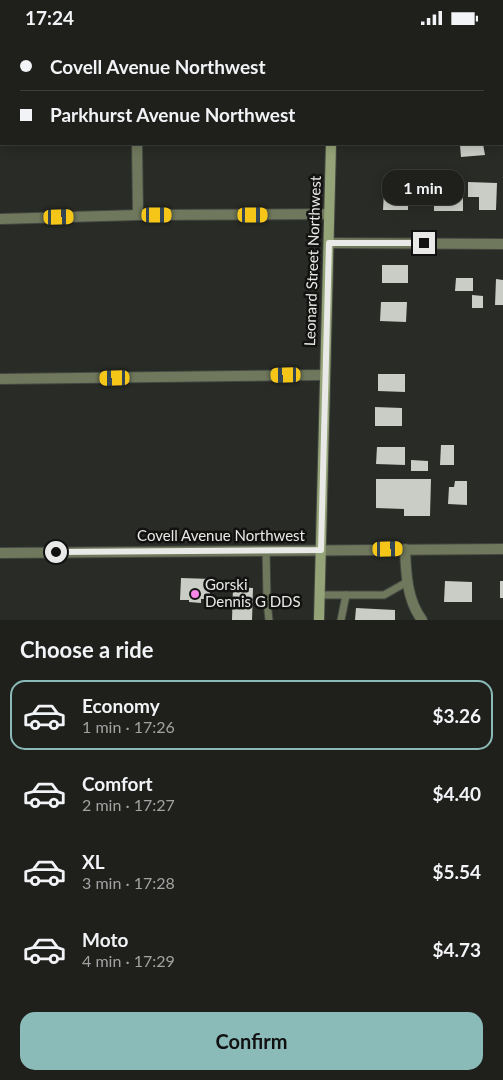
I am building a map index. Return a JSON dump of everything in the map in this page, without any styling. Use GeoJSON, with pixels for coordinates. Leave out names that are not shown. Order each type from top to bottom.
{"type":"FeatureCollection","features":[{"type":"Feature","properties":{"kind":"main road","name":"Leonard Street Northwest"},"geometry":{"type":"LineString","coordinates":[[319,620],[331,145]]}},
{"type":"Feature","properties":{"kind":"street"},"geometry":{"type":"LineString","coordinates":[[137,145],[138,215]]}},
{"type":"Feature","properties":{"kind":"street"},"geometry":{"type":"LineString","coordinates":[[0,219],[138,215],[330,214]]}},
{"type":"Feature","properties":{"kind":"street"},"geometry":{"type":"LineString","coordinates":[[329,243],[503,244]]}},
{"type":"Feature","properties":{"kind":"street"},"geometry":{"type":"LineString","coordinates":[[0,379],[325,375]]}},
{"type":"Feature","properties":{"kind":"street"},"geometry":{"type":"LineString","coordinates":[[405,549],[406,582],[419,619]]}},
{"type":"Feature","properties":{"kind":"street","name":"Covell Avenue Northwest"},"geometry":{"type":"LineString","coordinates":[[0,553],[503,549]]}},
{"type":"Feature","properties":{"kind":"lane"},"geometry":{"type":"LineString","coordinates":[[266,550],[267,601],[270,620]]}},
{"type":"Feature","properties":{"kind":"lane"},"geometry":{"type":"LineString","coordinates":[[320,595],[384,595],[406,582]]}},
{"type":"Feature","properties":{"kind":"lane"},"geometry":{"type":"LineString","coordinates":[[341,620],[346,595]]}},
{"type":"Feature","properties":{"kind":"building"},"geometry":{"type":"Polygon","coordinates":[[[384,145],[422,145],[422,146],[384,145]]]}},
{"type":"Feature","properties":{"kind":"building"},"geometry":{"type":"Polygon","coordinates":[[[460,145],[483,145],[485,155],[461,157],[460,145]]]}},
{"type":"Feature","properties":{"kind":"building"},"geometry":{"type":"Polygon","coordinates":[[[411,180],[429,180],[428,204],[411,204],[411,180]]]}},
{"type":"Feature","properties":{"kind":"building"},"geometry":{"type":"Polygon","coordinates":[[[468,182],[497,183],[496,210],[479,210],[479,197],[468,197],[468,182]]]}},
{"type":"Feature","properties":{"kind":"building"},"geometry":{"type":"Polygon","coordinates":[[[434,186],[463,187],[463,211],[434,211],[434,186]]]}},
{"type":"Feature","properties":{"kind":"building"},"geometry":{"type":"Polygon","coordinates":[[[384,191],[408,191],[408,210],[383,210],[384,191]]]}},
{"type":"Feature","properties":{"kind":"building"},"geometry":{"type":"Polygon","coordinates":[[[382,265],[408,265],[408,283],[382,283],[382,265]]]}},
{"type":"Feature","properties":{"kind":"building"},"geometry":{"type":"Polygon","coordinates":[[[456,278],[473,278],[473,291],[455,291],[456,278]]]}},
{"type":"Feature","properties":{"kind":"building"},"geometry":{"type":"Polygon","coordinates":[[[496,279],[503,280],[503,305],[495,305],[496,279]]]}},
{"type":"Feature","properties":{"kind":"building"},"geometry":{"type":"Polygon","coordinates":[[[472,295],[483,296],[483,308],[472,308],[472,295]]]}},
{"type":"Feature","properties":{"kind":"building"},"geometry":{"type":"Polygon","coordinates":[[[381,302],[407,302],[406,322],[380,321],[381,302]]]}},
{"type":"Feature","properties":{"kind":"building"},"geometry":{"type":"Polygon","coordinates":[[[378,374],[405,374],[405,392],[378,391],[378,374]]]}},
{"type":"Feature","properties":{"kind":"building"},"geometry":{"type":"Polygon","coordinates":[[[375,407],[402,408],[402,426],[375,426],[375,407]]]}},
{"type":"Feature","properties":{"kind":"building"},"geometry":{"type":"Polygon","coordinates":[[[441,445],[454,445],[454,465],[440,465],[441,445]]]}},
{"type":"Feature","properties":{"kind":"building"},"geometry":{"type":"Polygon","coordinates":[[[377,447],[405,447],[405,465],[376,464],[377,447]]]}},
{"type":"Feature","properties":{"kind":"building"},"geometry":{"type":"Polygon","coordinates":[[[411,460],[428,461],[428,471],[411,471],[411,460]]]}},
{"type":"Feature","properties":{"kind":"building"},"geometry":{"type":"Polygon","coordinates":[[[376,479],[431,479],[430,516],[404,516],[404,509],[376,508],[376,479]]]}},
{"type":"Feature","properties":{"kind":"building"},"geometry":{"type":"Polygon","coordinates":[[[455,481],[467,481],[467,505],[448,504],[449,487],[454,487],[455,481]]]}},
{"type":"Feature","properties":{"kind":"building","name":"Gorski Dennis G DDS"},"geometry":{"type":"Polygon","coordinates":[[[181,578],[212,579],[210,599],[201,599],[201,603],[180,600],[181,578]]]}},
{"type":"Feature","properties":{"kind":"building"},"geometry":{"type":"Polygon","coordinates":[[[445,581],[472,582],[472,602],[444,602],[445,581]]]}},
{"type":"Feature","properties":{"kind":"building"},"geometry":{"type":"Polygon","coordinates":[[[500,581],[503,581],[503,598],[500,598],[500,581]]]}},
{"type":"Feature","properties":{"kind":"building"},"geometry":{"type":"Polygon","coordinates":[[[233,587],[253,588],[252,620],[232,620],[233,587]]]}},
{"type":"Feature","properties":{"kind":"building"},"geometry":{"type":"Polygon","coordinates":[[[356,608],[395,610],[395,620],[355,620],[356,608]]]}},
{"type":"Feature","properties":{"kind":"place","name":"Gorski Dennis G DDS"},"geometry":{"type":"Point","coordinates":[195,594]}},
{"type":"Feature","properties":{"kind":"route"},"geometry":{"type":"LineString","coordinates":[[56,552],[321,550],[329,243],[424,243]]}}]}
